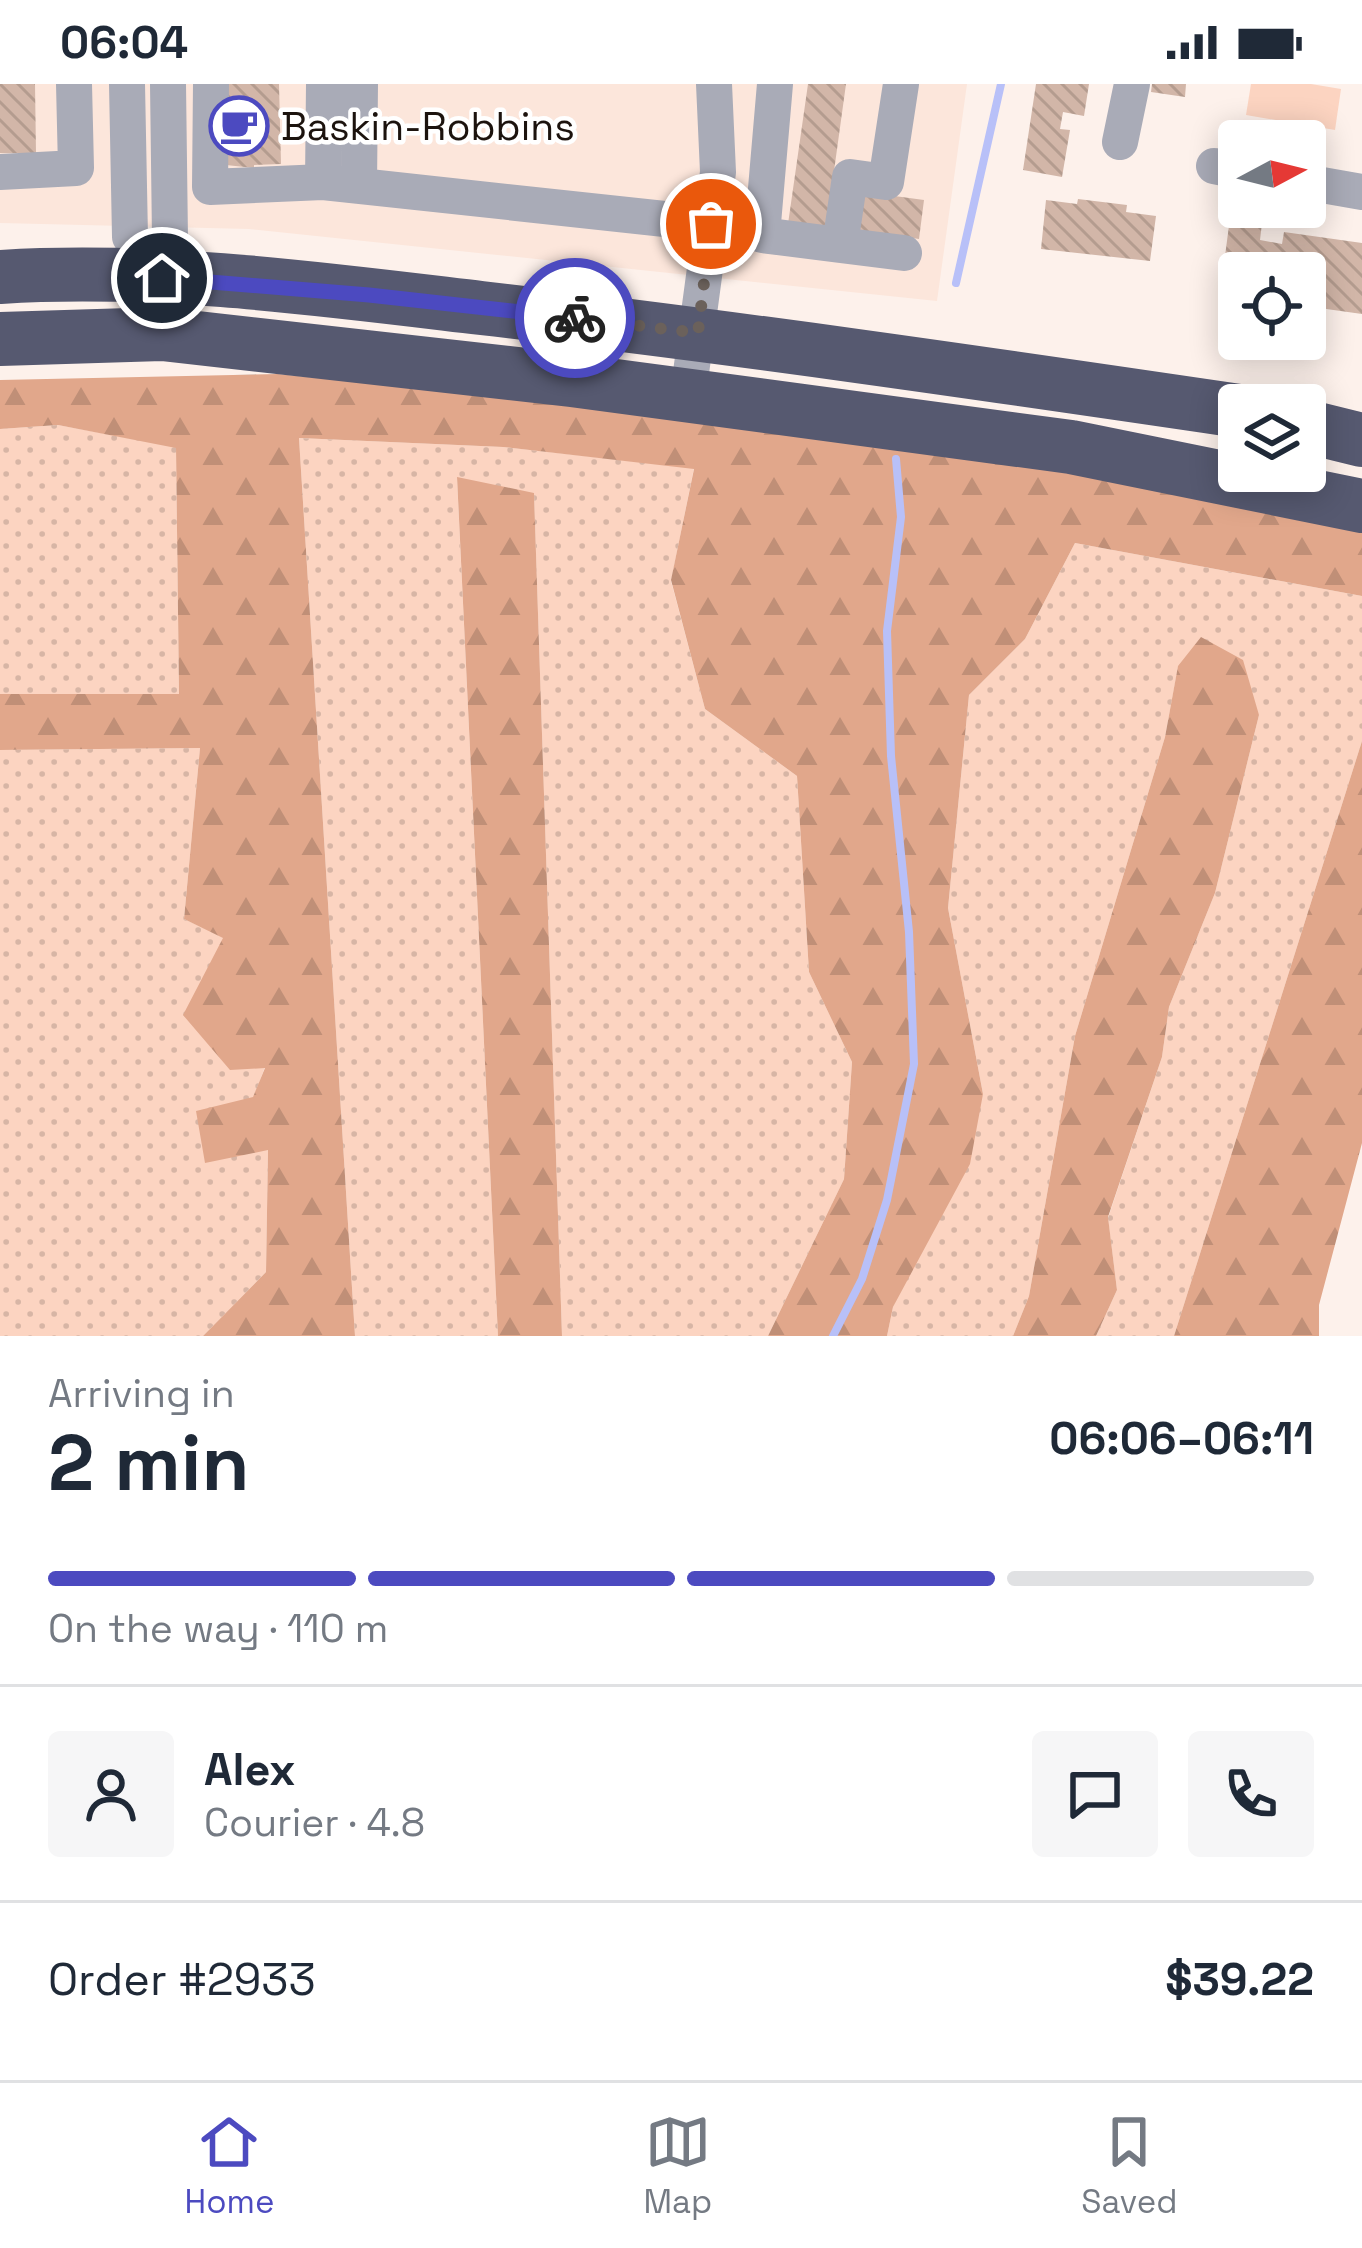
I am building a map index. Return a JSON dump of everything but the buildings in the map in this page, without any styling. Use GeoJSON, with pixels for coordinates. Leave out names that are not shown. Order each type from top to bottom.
{"type":"FeatureCollection","features":[{"type":"Feature","properties":{"kind":"highway"},"geometry":{"type":"LineString","coordinates":[[0,277],[129,274],[369,295],[698,333],[1218,407]]}},
{"type":"Feature","properties":{"kind":"highway"},"geometry":{"type":"LineString","coordinates":[[0,339],[162,334],[688,395],[1071,446],[1362,506]]}},
{"type":"Feature","properties":{"kind":"highway"},"geometry":{"type":"LineString","coordinates":[[1326,431],[1362,440]]}},
{"type":"Feature","properties":{"kind":"street"},"geometry":{"type":"LineString","coordinates":[[0,172],[76,168],[74,84]]}},
{"type":"Feature","properties":{"kind":"street"},"geometry":{"type":"LineString","coordinates":[[127,84],[130,237],[162,278]]}},
{"type":"Feature","properties":{"kind":"street"},"geometry":{"type":"LineString","coordinates":[[162,334],[162,278],[170,239],[168,84]]}},
{"type":"Feature","properties":{"kind":"street"},"geometry":{"type":"LineString","coordinates":[[212,84],[210,187],[341,184],[711,224]]}},
{"type":"Feature","properties":{"kind":"street"},"geometry":{"type":"LineString","coordinates":[[324,84],[341,184]]}},
{"type":"Feature","properties":{"kind":"street"},"geometry":{"type":"LineString","coordinates":[[341,184],[360,84]]}},
{"type":"Feature","properties":{"kind":"street"},"geometry":{"type":"LineString","coordinates":[[688,395],[718,172],[714,84]]}},
{"type":"Feature","properties":{"kind":"street"},"geometry":{"type":"LineString","coordinates":[[776,84],[762,235],[904,253]]}},
{"type":"Feature","properties":{"kind":"street"},"geometry":{"type":"LineString","coordinates":[[840,245],[850,177],[886,182],[901,84]]}},
{"type":"Feature","properties":{"kind":"street"},"geometry":{"type":"LineString","coordinates":[[1120,142],[1132,84]]}},
{"type":"Feature","properties":{"kind":"street"},"geometry":{"type":"LineString","coordinates":[[718,172],[768,172]]}},
{"type":"Feature","properties":{"kind":"street"},"geometry":{"type":"LineString","coordinates":[[1326,186],[1362,192]]}},
{"type":"Feature","properties":{"kind":"shaded area"},"geometry":{"type":"Polygon","coordinates":[[[0,84],[967,84],[937,301],[249,229],[0,223],[0,84]]]}},
{"type":"Feature","properties":{"kind":"shaded area"},"geometry":{"type":"Polygon","coordinates":[[[1251,84],[1341,89],[1335,130],[1326,128],[1326,120],[1246,115],[1251,84]]]}},
{"type":"Feature","properties":{"kind":"shaded area"},"geometry":{"type":"Polygon","coordinates":[[[58,425],[176,447],[179,695],[0,694],[0,429],[58,425]]]}},
{"type":"Feature","properties":{"kind":"shaded area"},"geometry":{"type":"Polygon","coordinates":[[[299,438],[503,447],[694,468],[671,581],[705,709],[797,776],[809,972],[852,1062],[844,1179],[768,1336],[562,1336],[534,494],[457,478],[498,1336],[355,1336],[299,438]]]}},
{"type":"Feature","properties":{"kind":"shaded area"},"geometry":{"type":"Polygon","coordinates":[[[1075,543],[1362,596],[1362,741],[1174,1336],[1096,1336],[1117,1290],[1108,1218],[1162,1057],[1169,1007],[1215,893],[1259,715],[1178,667],[1165,737],[1075,1036],[1029,1296],[1013,1336],[887,1336],[893,1307],[983,1094],[948,908],[969,695],[1025,639],[1075,543]]]}},
{"type":"Feature","properties":{"kind":"shaded area"},"geometry":{"type":"Polygon","coordinates":[[[200,748],[184,919],[223,937],[265,1067],[254,1096],[206,1162],[268,1149],[266,1272],[203,1336],[0,1336],[0,750],[200,748]]]}},
{"type":"Feature","properties":{"kind":"green space"},"geometry":{"type":"Polygon","coordinates":[[[278,374],[741,420],[1084,474],[1362,531],[1362,596],[1075,543],[1025,639],[969,695],[948,908],[983,1094],[970,1164],[893,1307],[887,1336],[768,1336],[844,1179],[852,1062],[809,972],[797,776],[705,709],[671,580],[694,469],[503,447],[299,438],[355,1336],[203,1336],[266,1272],[268,1150],[205,1163],[196,1111],[253,1097],[265,1068],[230,1070],[183,1015],[223,938],[184,919],[200,748],[0,750],[0,694],[179,694],[176,448],[58,425],[0,429],[0,380],[278,374]]]}},
{"type":"Feature","properties":{"kind":"green space"},"geometry":{"type":"Polygon","coordinates":[[[457,477],[534,493],[562,1336],[498,1336],[457,477]]]}},
{"type":"Feature","properties":{"kind":"green space"},"geometry":{"type":"Polygon","coordinates":[[[1201,637],[1243,660],[1259,715],[1215,893],[1169,1007],[1162,1057],[1108,1217],[1117,1290],[1096,1336],[1013,1336],[1029,1296],[1075,1036],[1165,737],[1178,666],[1201,637]]]}},
{"type":"Feature","properties":{"kind":"green space"},"geometry":{"type":"Polygon","coordinates":[[[1362,741],[1362,1143],[1319,1305],[1319,1336],[1174,1336],[1362,741]]]}},
{"type":"Feature","properties":{"kind":"waterway"},"geometry":{"type":"LineString","coordinates":[[956,283],[1001,84]]}},
{"type":"Feature","properties":{"kind":"waterway"},"geometry":{"type":"LineString","coordinates":[[833,1336],[862,1279],[887,1200],[914,1064],[909,932],[891,756],[887,631],[901,517],[896,459]]}},
{"type":"Feature","properties":{"kind":"way so far"},"geometry":{"type":"LineString","coordinates":[[575,318],[698,333],[711,224]]}},
{"type":"Feature","properties":{"kind":"place","name":"Baskin-Robbins"},"geometry":{"type":"Point","coordinates":[239,126]}},
{"type":"Feature","properties":{"kind":"route"},"geometry":{"type":"LineString","coordinates":[[162,278],[575,318]]}}]}
